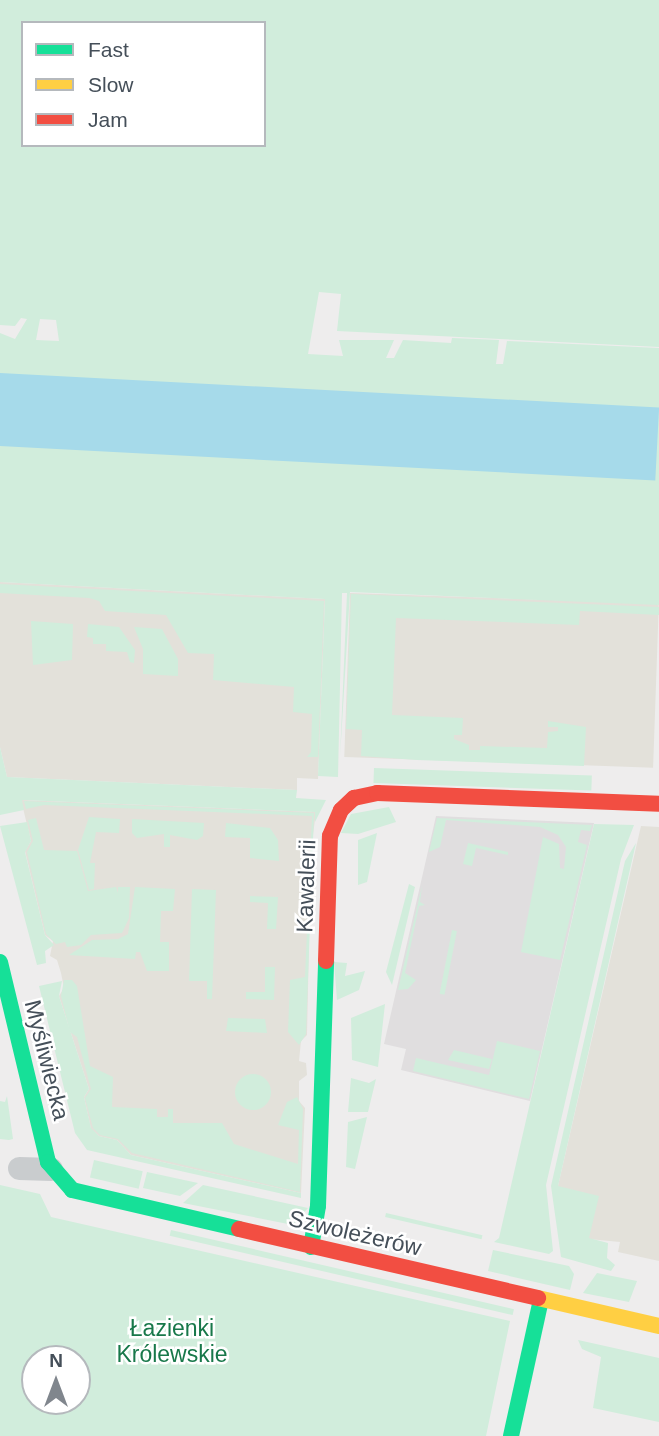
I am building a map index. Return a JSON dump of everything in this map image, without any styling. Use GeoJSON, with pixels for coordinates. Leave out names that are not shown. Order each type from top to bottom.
{"type":"FeatureCollection","features":[{"type":"Feature","properties":{"kind":"street","name":"Kawalerii"},"geometry":{"type":"LineString","coordinates":[[311,1247],[318,1206],[330,836],[337,814],[354,798],[377,793],[659,804]]}},
{"type":"Feature","properties":{"kind":"street","name":"Myśliwiecka"},"geometry":{"type":"LineString","coordinates":[[0,962],[51,1169]]}},
{"type":"Feature","properties":{"kind":"street"},"geometry":{"type":"LineString","coordinates":[[19,1168],[51,1169]]}},
{"type":"Feature","properties":{"kind":"street","name":"Szwoleżerów"},"geometry":{"type":"LineString","coordinates":[[51,1169],[80,1194],[659,1326]]}},
{"type":"Feature","properties":{"kind":"street"},"geometry":{"type":"LineString","coordinates":[[511,1436],[541,1299]]}},
{"type":"Feature","properties":{"kind":"shaded area"},"geometry":{"type":"Polygon","coordinates":[[[0,582],[325,599],[318,779],[297,778],[297,790],[7,777],[0,747],[0,582]]]}},
{"type":"Feature","properties":{"kind":"shaded area"},"geometry":{"type":"Polygon","coordinates":[[[350,593],[659,604],[653,768],[344,757],[350,593]]]}},
{"type":"Feature","properties":{"kind":"shaded area"},"geometry":{"type":"Polygon","coordinates":[[[21,800],[316,812],[311,850],[307,1035],[301,1041],[299,1061],[306,1063],[307,1075],[299,1081],[299,1101],[305,1108],[301,1193],[131,1155],[117,1140],[99,1136],[91,1129],[84,1097],[89,1089],[59,996],[64,988],[61,973],[57,960],[50,956],[53,941],[45,935],[25,851],[31,841],[21,800]]]}},
{"type":"Feature","properties":{"kind":"shaded area"},"geometry":{"type":"Polygon","coordinates":[[[436,816],[594,823],[530,1101],[401,1070],[406,1049],[384,1044],[436,816]]]}},
{"type":"Feature","properties":{"kind":"shaded area"},"geometry":{"type":"Polygon","coordinates":[[[641,826],[659,827],[659,1261],[618,1252],[620,1242],[589,1239],[558,1186],[641,826]]]}},
{"type":"Feature","properties":{"kind":"green space"},"geometry":{"type":"Polygon","coordinates":[[[0,0],[659,0],[659,347],[337,331],[341,294],[319,292],[308,354],[343,356],[339,340],[394,340],[386,358],[394,358],[403,340],[451,343],[452,338],[499,340],[496,364],[503,364],[507,341],[659,348],[659,605],[350,592],[340,757],[347,593],[342,593],[338,777],[318,776],[325,599],[0,582],[0,333],[15,339],[27,319],[21,318],[15,326],[0,325],[0,0]],[[40,319],[36,340],[59,341],[56,320],[40,319]]]}},
{"type":"Feature","properties":{"kind":"green space"},"geometry":{"type":"Polygon","coordinates":[[[0,584],[324,601],[318,757],[307,757],[311,752],[312,714],[293,712],[294,687],[213,680],[214,654],[188,653],[166,615],[105,611],[99,601],[89,598],[0,593],[0,584]]]}},
{"type":"Feature","properties":{"kind":"green space"},"geometry":{"type":"Polygon","coordinates":[[[351,594],[659,607],[659,615],[580,611],[579,625],[396,618],[392,715],[463,718],[462,735],[454,735],[454,739],[469,745],[469,750],[480,750],[480,746],[547,748],[548,732],[558,731],[558,727],[548,727],[548,721],[586,727],[584,766],[417,760],[361,756],[362,730],[346,729],[351,594]]]}},
{"type":"Feature","properties":{"kind":"green space"},"geometry":{"type":"Polygon","coordinates":[[[31,621],[73,624],[72,660],[33,665],[31,621]]]}},
{"type":"Feature","properties":{"kind":"green space"},"geometry":{"type":"Polygon","coordinates":[[[88,624],[119,627],[135,650],[134,663],[130,662],[127,652],[106,651],[106,644],[93,644],[93,638],[87,637],[88,624]]]}},
{"type":"Feature","properties":{"kind":"green space"},"geometry":{"type":"Polygon","coordinates":[[[134,627],[162,629],[178,659],[178,676],[143,674],[143,649],[134,627]]]}},
{"type":"Feature","properties":{"kind":"green space"},"geometry":{"type":"Polygon","coordinates":[[[0,747],[7,777],[297,790],[296,798],[326,800],[315,822],[315,812],[22,800],[24,810],[0,815],[0,747]]]}},
{"type":"Feature","properties":{"kind":"green space"},"geometry":{"type":"Polygon","coordinates":[[[374,768],[592,776],[591,791],[373,783],[374,768]]]}},
{"type":"Feature","properties":{"kind":"green space"},"geometry":{"type":"Polygon","coordinates":[[[24,801],[314,813],[306,1034],[299,1045],[288,1032],[290,980],[305,977],[312,816],[44,805],[26,809],[24,801]]]}},
{"type":"Feature","properties":{"kind":"green space"},"geometry":{"type":"Polygon","coordinates":[[[389,807],[396,822],[358,834],[341,833],[351,814],[389,807]]]}},
{"type":"Feature","properties":{"kind":"green space"},"geometry":{"type":"Polygon","coordinates":[[[89,817],[120,819],[119,833],[96,832],[90,863],[95,863],[94,889],[89,890],[78,850],[89,817]]]}},
{"type":"Feature","properties":{"kind":"green space"},"geometry":{"type":"Polygon","coordinates":[[[36,818],[44,850],[77,851],[88,891],[116,887],[118,893],[118,887],[130,887],[129,918],[122,933],[91,935],[81,945],[67,947],[65,942],[56,944],[46,934],[27,852],[33,841],[28,820],[36,818]]]}},
{"type":"Feature","properties":{"kind":"green space"},"geometry":{"type":"Polygon","coordinates":[[[437,818],[592,825],[590,831],[581,830],[578,842],[587,845],[560,960],[521,952],[543,837],[559,844],[560,868],[564,869],[566,847],[558,835],[540,827],[446,820],[440,847],[429,852],[437,818]]]}},
{"type":"Feature","properties":{"kind":"green space"},"geometry":{"type":"Polygon","coordinates":[[[132,819],[204,823],[203,836],[197,840],[170,835],[170,847],[164,847],[164,834],[137,838],[132,833],[132,819]]]}},
{"type":"Feature","properties":{"kind":"green space"},"geometry":{"type":"Polygon","coordinates":[[[27,822],[31,841],[25,852],[45,935],[54,945],[45,951],[46,963],[37,965],[0,826],[27,822]]]}},
{"type":"Feature","properties":{"kind":"green space"},"geometry":{"type":"Polygon","coordinates":[[[226,823],[270,828],[278,840],[279,861],[250,858],[250,838],[225,837],[226,823]]]}},
{"type":"Feature","properties":{"kind":"green space"},"geometry":{"type":"Polygon","coordinates":[[[594,824],[634,825],[621,859],[546,1185],[553,1251],[549,1254],[494,1242],[499,1238],[594,824]]]}},
{"type":"Feature","properties":{"kind":"green space"},"geometry":{"type":"Polygon","coordinates":[[[377,833],[367,882],[358,885],[358,840],[377,833]]]}},
{"type":"Feature","properties":{"kind":"green space"},"geometry":{"type":"Polygon","coordinates":[[[468,843],[508,852],[508,855],[476,848],[472,866],[463,864],[468,843]]]}},
{"type":"Feature","properties":{"kind":"green space"},"geometry":{"type":"Polygon","coordinates":[[[636,843],[558,1186],[599,1196],[589,1238],[608,1243],[607,1258],[615,1265],[611,1271],[561,1257],[551,1186],[625,861],[636,843]]]}},
{"type":"Feature","properties":{"kind":"green space"},"geometry":{"type":"Polygon","coordinates":[[[409,884],[415,887],[392,985],[386,972],[409,884]]]}},
{"type":"Feature","properties":{"kind":"green space"},"geometry":{"type":"Polygon","coordinates":[[[422,886],[420,902],[425,905],[419,906],[405,973],[416,980],[408,989],[398,990],[422,886]]]}},
{"type":"Feature","properties":{"kind":"green space"},"geometry":{"type":"Polygon","coordinates":[[[135,887],[175,889],[173,911],[161,911],[160,942],[169,942],[169,971],[147,971],[140,952],[136,952],[135,959],[69,955],[92,940],[118,939],[128,934],[135,887]]]}},
{"type":"Feature","properties":{"kind":"green space"},"geometry":{"type":"Polygon","coordinates":[[[192,889],[216,890],[212,999],[207,999],[207,981],[189,981],[192,889]]]}},
{"type":"Feature","properties":{"kind":"green space"},"geometry":{"type":"Polygon","coordinates":[[[250,896],[278,897],[276,929],[267,929],[268,903],[250,902],[250,896]]]}},
{"type":"Feature","properties":{"kind":"green space"},"geometry":{"type":"Polygon","coordinates":[[[452,930],[457,931],[445,995],[440,994],[452,930]]]}},
{"type":"Feature","properties":{"kind":"green space"},"geometry":{"type":"Polygon","coordinates":[[[334,962],[347,963],[345,976],[365,971],[359,990],[337,1000],[334,962]]]}},
{"type":"Feature","properties":{"kind":"green space"},"geometry":{"type":"Polygon","coordinates":[[[265,967],[275,967],[274,1000],[246,999],[246,992],[265,992],[265,967]]]}},
{"type":"Feature","properties":{"kind":"green space"},"geometry":{"type":"Polygon","coordinates":[[[64,980],[72,980],[77,986],[90,1066],[113,1077],[112,1107],[157,1109],[157,1117],[168,1117],[168,1109],[173,1109],[173,1123],[222,1123],[234,1144],[298,1164],[299,1130],[278,1125],[287,1102],[297,1097],[303,1109],[300,1192],[132,1153],[118,1139],[100,1135],[93,1128],[85,1098],[91,1089],[77,1037],[70,1032],[61,996],[64,980]]]}},
{"type":"Feature","properties":{"kind":"green space"},"geometry":{"type":"Polygon","coordinates":[[[62,981],[59,996],[89,1089],[84,1097],[91,1128],[99,1136],[117,1140],[131,1155],[301,1193],[301,1198],[87,1150],[75,1133],[39,986],[62,981]]]}},
{"type":"Feature","properties":{"kind":"green space"},"geometry":{"type":"Polygon","coordinates":[[[385,1004],[378,1067],[352,1060],[351,1018],[385,1004]]]}},
{"type":"Feature","properties":{"kind":"green space"},"geometry":{"type":"Polygon","coordinates":[[[228,1018],[265,1019],[267,1033],[226,1031],[228,1018]]]}},
{"type":"Feature","properties":{"kind":"green space"},"geometry":{"type":"Polygon","coordinates":[[[497,1041],[540,1051],[529,1099],[413,1071],[416,1058],[489,1075],[497,1041]]]}},
{"type":"Feature","properties":{"kind":"green space"},"geometry":{"type":"Polygon","coordinates":[[[454,1050],[492,1059],[489,1069],[448,1060],[454,1050]]]}},
{"type":"Feature","properties":{"kind":"green space"},"geometry":{"type":"Polygon","coordinates":[[[253,1074],[266,1079],[271,1092],[266,1105],[253,1110],[240,1105],[235,1092],[240,1079],[253,1074]]]}},
{"type":"Feature","properties":{"kind":"green space"},"geometry":{"type":"Polygon","coordinates":[[[351,1078],[369,1083],[376,1079],[368,1112],[348,1112],[351,1078]]]}},
{"type":"Feature","properties":{"kind":"green space"},"geometry":{"type":"Polygon","coordinates":[[[7,1096],[13,1139],[9,1140],[0,1139],[0,1101],[5,1102],[7,1096]]]}},
{"type":"Feature","properties":{"kind":"green space"},"geometry":{"type":"Polygon","coordinates":[[[367,1117],[355,1169],[346,1167],[348,1122],[367,1117]]]}},
{"type":"Feature","properties":{"kind":"green space"},"geometry":{"type":"Polygon","coordinates":[[[94,1160],[143,1171],[139,1189],[90,1178],[94,1160]]]}},
{"type":"Feature","properties":{"kind":"green space"},"geometry":{"type":"Polygon","coordinates":[[[147,1172],[198,1183],[180,1196],[143,1188],[147,1172]]]}},
{"type":"Feature","properties":{"kind":"green space","name":"Łazienki Królewskie"},"geometry":{"type":"Polygon","coordinates":[[[0,1185],[40,1194],[51,1217],[510,1321],[486,1436],[0,1436],[0,1185]]]}},
{"type":"Feature","properties":{"kind":"green space"},"geometry":{"type":"Polygon","coordinates":[[[203,1185],[308,1208],[293,1225],[183,1203],[203,1185]]]}},
{"type":"Feature","properties":{"kind":"green space"},"geometry":{"type":"Polygon","coordinates":[[[386,1213],[482,1235],[482,1239],[385,1217],[386,1213]]]}},
{"type":"Feature","properties":{"kind":"green space"},"geometry":{"type":"Polygon","coordinates":[[[171,1230],[514,1309],[513,1315],[170,1236],[171,1230]]]}},
{"type":"Feature","properties":{"kind":"green space"},"geometry":{"type":"Polygon","coordinates":[[[493,1250],[569,1266],[574,1274],[570,1290],[488,1271],[493,1250]]]}},
{"type":"Feature","properties":{"kind":"green space"},"geometry":{"type":"Polygon","coordinates":[[[597,1273],[637,1281],[629,1302],[583,1293],[597,1273]]]}},
{"type":"Feature","properties":{"kind":"green space"},"geometry":{"type":"Polygon","coordinates":[[[578,1340],[659,1358],[659,1422],[593,1408],[601,1357],[582,1349],[578,1340]]]}},
{"type":"Feature","properties":{"kind":"water"},"geometry":{"type":"Polygon","coordinates":[[[0,373],[659,408],[655,480],[0,446],[0,373]]]}},
{"type":"Feature","properties":{"kind":"traffic: fast"},"geometry":{"type":"LineString","coordinates":[[311,1247],[318,1206],[326,961]]}},
{"type":"Feature","properties":{"kind":"traffic: fast"},"geometry":{"type":"LineString","coordinates":[[0,962],[48,1162],[72,1190],[239,1229]]}},
{"type":"Feature","properties":{"kind":"traffic: fast"},"geometry":{"type":"LineString","coordinates":[[511,1436],[541,1299]]}},
{"type":"Feature","properties":{"kind":"traffic: slow"},"geometry":{"type":"LineString","coordinates":[[538,1298],[659,1326]]}},
{"type":"Feature","properties":{"kind":"traffic: jam"},"geometry":{"type":"LineString","coordinates":[[326,961],[330,836],[341,810],[354,798],[377,793],[659,804]]}},
{"type":"Feature","properties":{"kind":"traffic: jam"},"geometry":{"type":"LineString","coordinates":[[239,1229],[538,1298]]}}]}
